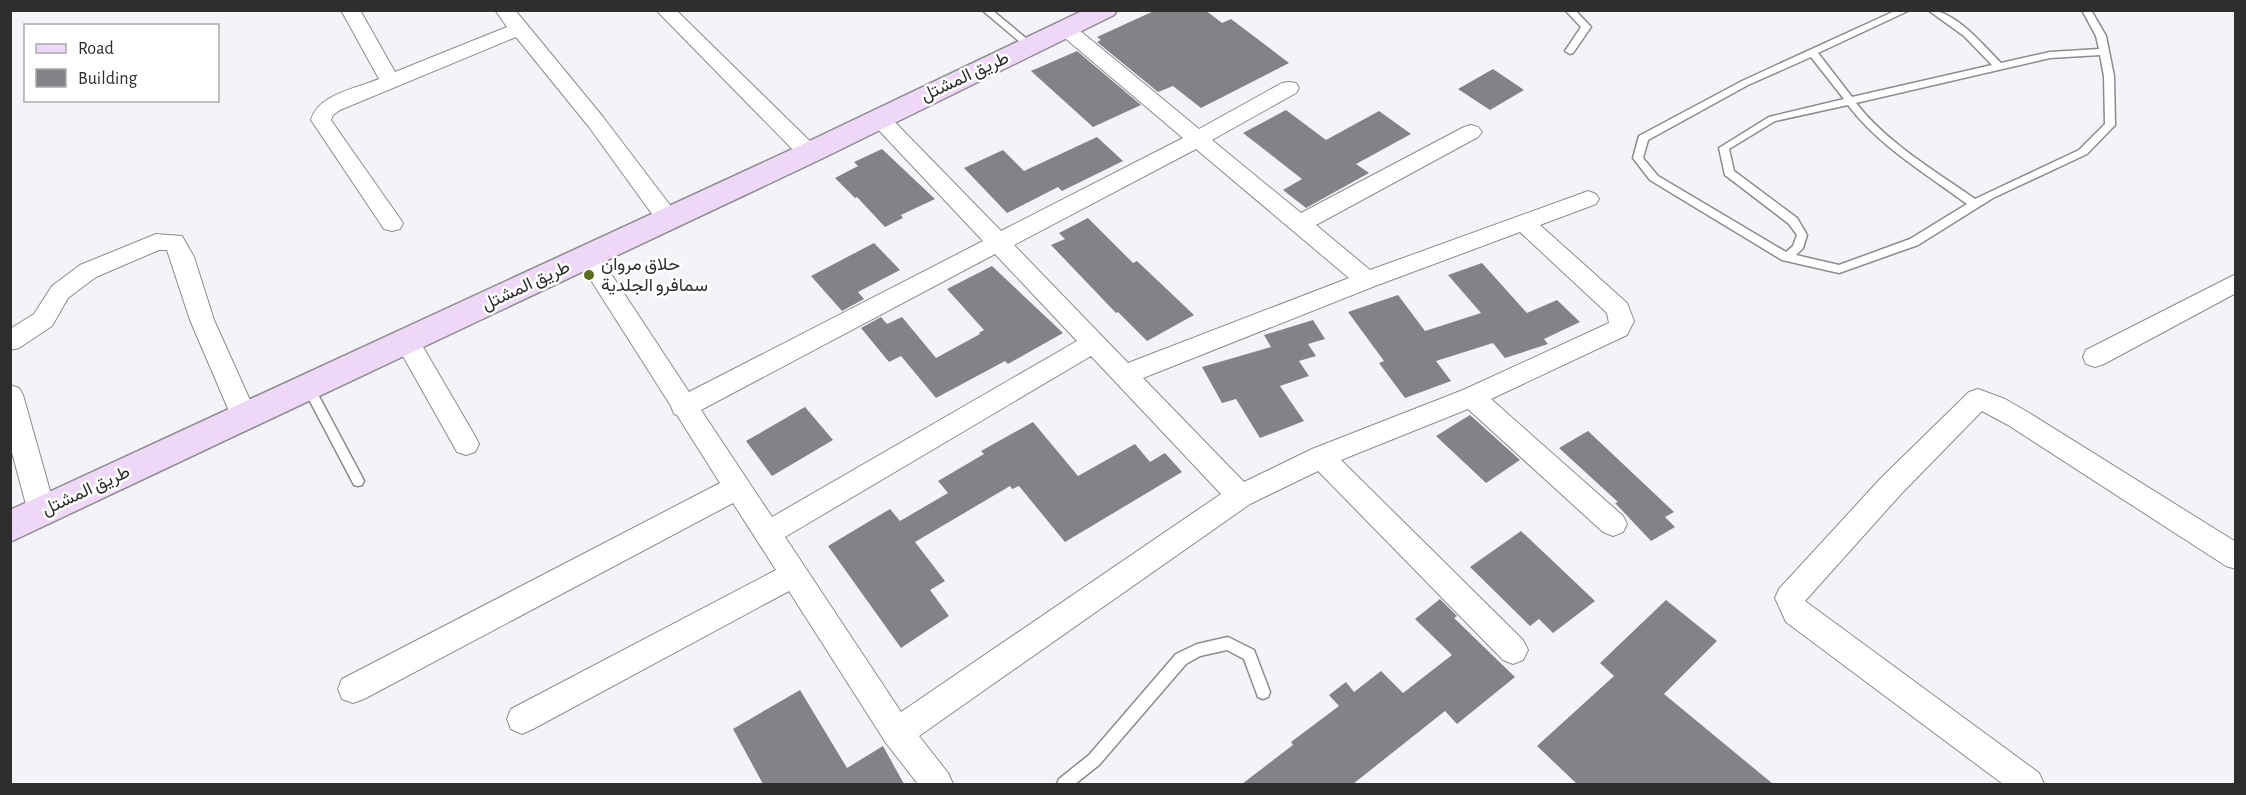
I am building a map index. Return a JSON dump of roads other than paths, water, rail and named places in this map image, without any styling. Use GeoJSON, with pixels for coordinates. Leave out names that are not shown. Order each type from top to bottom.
{"type":"FeatureCollection","features":[{"type":"Feature","properties":{"kind":"main road","name":"طريق المشتل"},"geometry":{"type":"LineString","coordinates":[[10,527],[809,153],[1105,10]]}},
{"type":"Feature","properties":{"kind":"street"},"geometry":{"type":"LineString","coordinates":[[350,10],[391,82]]}},
{"type":"Feature","properties":{"kind":"street"},"geometry":{"type":"LineString","coordinates":[[504,10],[596,122],[668,219]]}},
{"type":"Feature","properties":{"kind":"street"},"geometry":{"type":"LineString","coordinates":[[665,10],[809,153]]}},
{"type":"Feature","properties":{"kind":"street"},"geometry":{"type":"LineString","coordinates":[[392,223],[321,120],[323,112],[333,105],[519,29]]}},
{"type":"Feature","properties":{"kind":"street"},"geometry":{"type":"LineString","coordinates":[[1066,29],[1367,280]]}},
{"type":"Feature","properties":{"kind":"street"},"geometry":{"type":"LineString","coordinates":[[683,407],[1197,139],[1289,88]]}},
{"type":"Feature","properties":{"kind":"street"},"geometry":{"type":"LineString","coordinates":[[879,118],[1240,496]]}},
{"type":"Feature","properties":{"kind":"street"},"geometry":{"type":"LineString","coordinates":[[1299,224],[1471,132]]}},
{"type":"Feature","properties":{"kind":"street"},"geometry":{"type":"LineString","coordinates":[[1124,375],[1367,280],[1588,199]]}},
{"type":"Feature","properties":{"kind":"street"},"geometry":{"type":"LineString","coordinates":[[897,733],[1240,496],[1321,457],[1472,397],[1618,329],[1622,321],[1618,309],[1523,222]]}},
{"type":"Feature","properties":{"kind":"street"},"geometry":{"type":"LineString","coordinates":[[10,341],[43,320],[60,292],[88,271],[156,242],[174,242],[182,257],[202,320],[245,418]]}},
{"type":"Feature","properties":{"kind":"street"},"geometry":{"type":"LineString","coordinates":[[588,257],[683,407],[897,733],[937,784]]}},
{"type":"Feature","properties":{"kind":"street"},"geometry":{"type":"LineString","coordinates":[[2095,357],[2235,282]]}},
{"type":"Feature","properties":{"kind":"street"},"geometry":{"type":"LineString","coordinates":[[407,342],[466,444]]}},
{"type":"Feature","properties":{"kind":"street"},"geometry":{"type":"LineString","coordinates":[[767,534],[1094,343]]}},
{"type":"Feature","properties":{"kind":"street"},"geometry":{"type":"LineString","coordinates":[[10,395],[42,512]]}},
{"type":"Feature","properties":{"kind":"street"},"geometry":{"type":"LineString","coordinates":[[1472,397],[1613,524]]}},
{"type":"Feature","properties":{"kind":"street"},"geometry":{"type":"LineString","coordinates":[[2028,784],[1796,613],[1788,598],[1891,486],[1978,399],[2017,418],[2235,557]]}},
{"type":"Feature","properties":{"kind":"street"},"geometry":{"type":"LineString","coordinates":[[1321,457],[1513,650]]}},
{"type":"Feature","properties":{"kind":"street"},"geometry":{"type":"LineString","coordinates":[[353,689],[736,488]]}},
{"type":"Feature","properties":{"kind":"street"},"geometry":{"type":"LineString","coordinates":[[522,719],[793,575]]}},
{"type":"Feature","properties":{"kind":"lane"},"geometry":{"type":"LineString","coordinates":[[986,10],[1030,46]]}},
{"type":"Feature","properties":{"kind":"lane"},"geometry":{"type":"LineString","coordinates":[[1569,10],[1586,27],[1570,51]]}},
{"type":"Feature","properties":{"kind":"lane"},"geometry":{"type":"LineString","coordinates":[[1906,10],[1745,83],[1643,138],[1638,158],[1654,178],[1786,257],[1839,269],[1914,242],[1989,195],[2083,152],[2110,125],[2109,76],[2101,36],[2086,10]]}},
{"type":"Feature","properties":{"kind":"lane"},"geometry":{"type":"LineString","coordinates":[[1932,10],[1967,34],[1999,67]]}},
{"type":"Feature","properties":{"kind":"lane"},"geometry":{"type":"LineString","coordinates":[[1786,257],[1798,248],[1802,235],[1793,221],[1729,172],[1724,148],[1772,118],[2050,55],[2104,52]]}},
{"type":"Feature","properties":{"kind":"lane"},"geometry":{"type":"LineString","coordinates":[[1812,54],[1866,122],[1885,139],[1974,204]]}},
{"type":"Feature","properties":{"kind":"lane"},"geometry":{"type":"LineString","coordinates":[[309,388],[358,481]]}},
{"type":"Feature","properties":{"kind":"lane"},"geometry":{"type":"LineString","coordinates":[[1064,784],[1094,760],[1181,658],[1197,650],[1228,644],[1249,655],[1263,692]]}},
{"type":"Feature","properties":{"kind":"place","name":"حلاق مروان سمافرو الجلدية"},"geometry":{"type":"Point","coordinates":[589,275]}}]}
